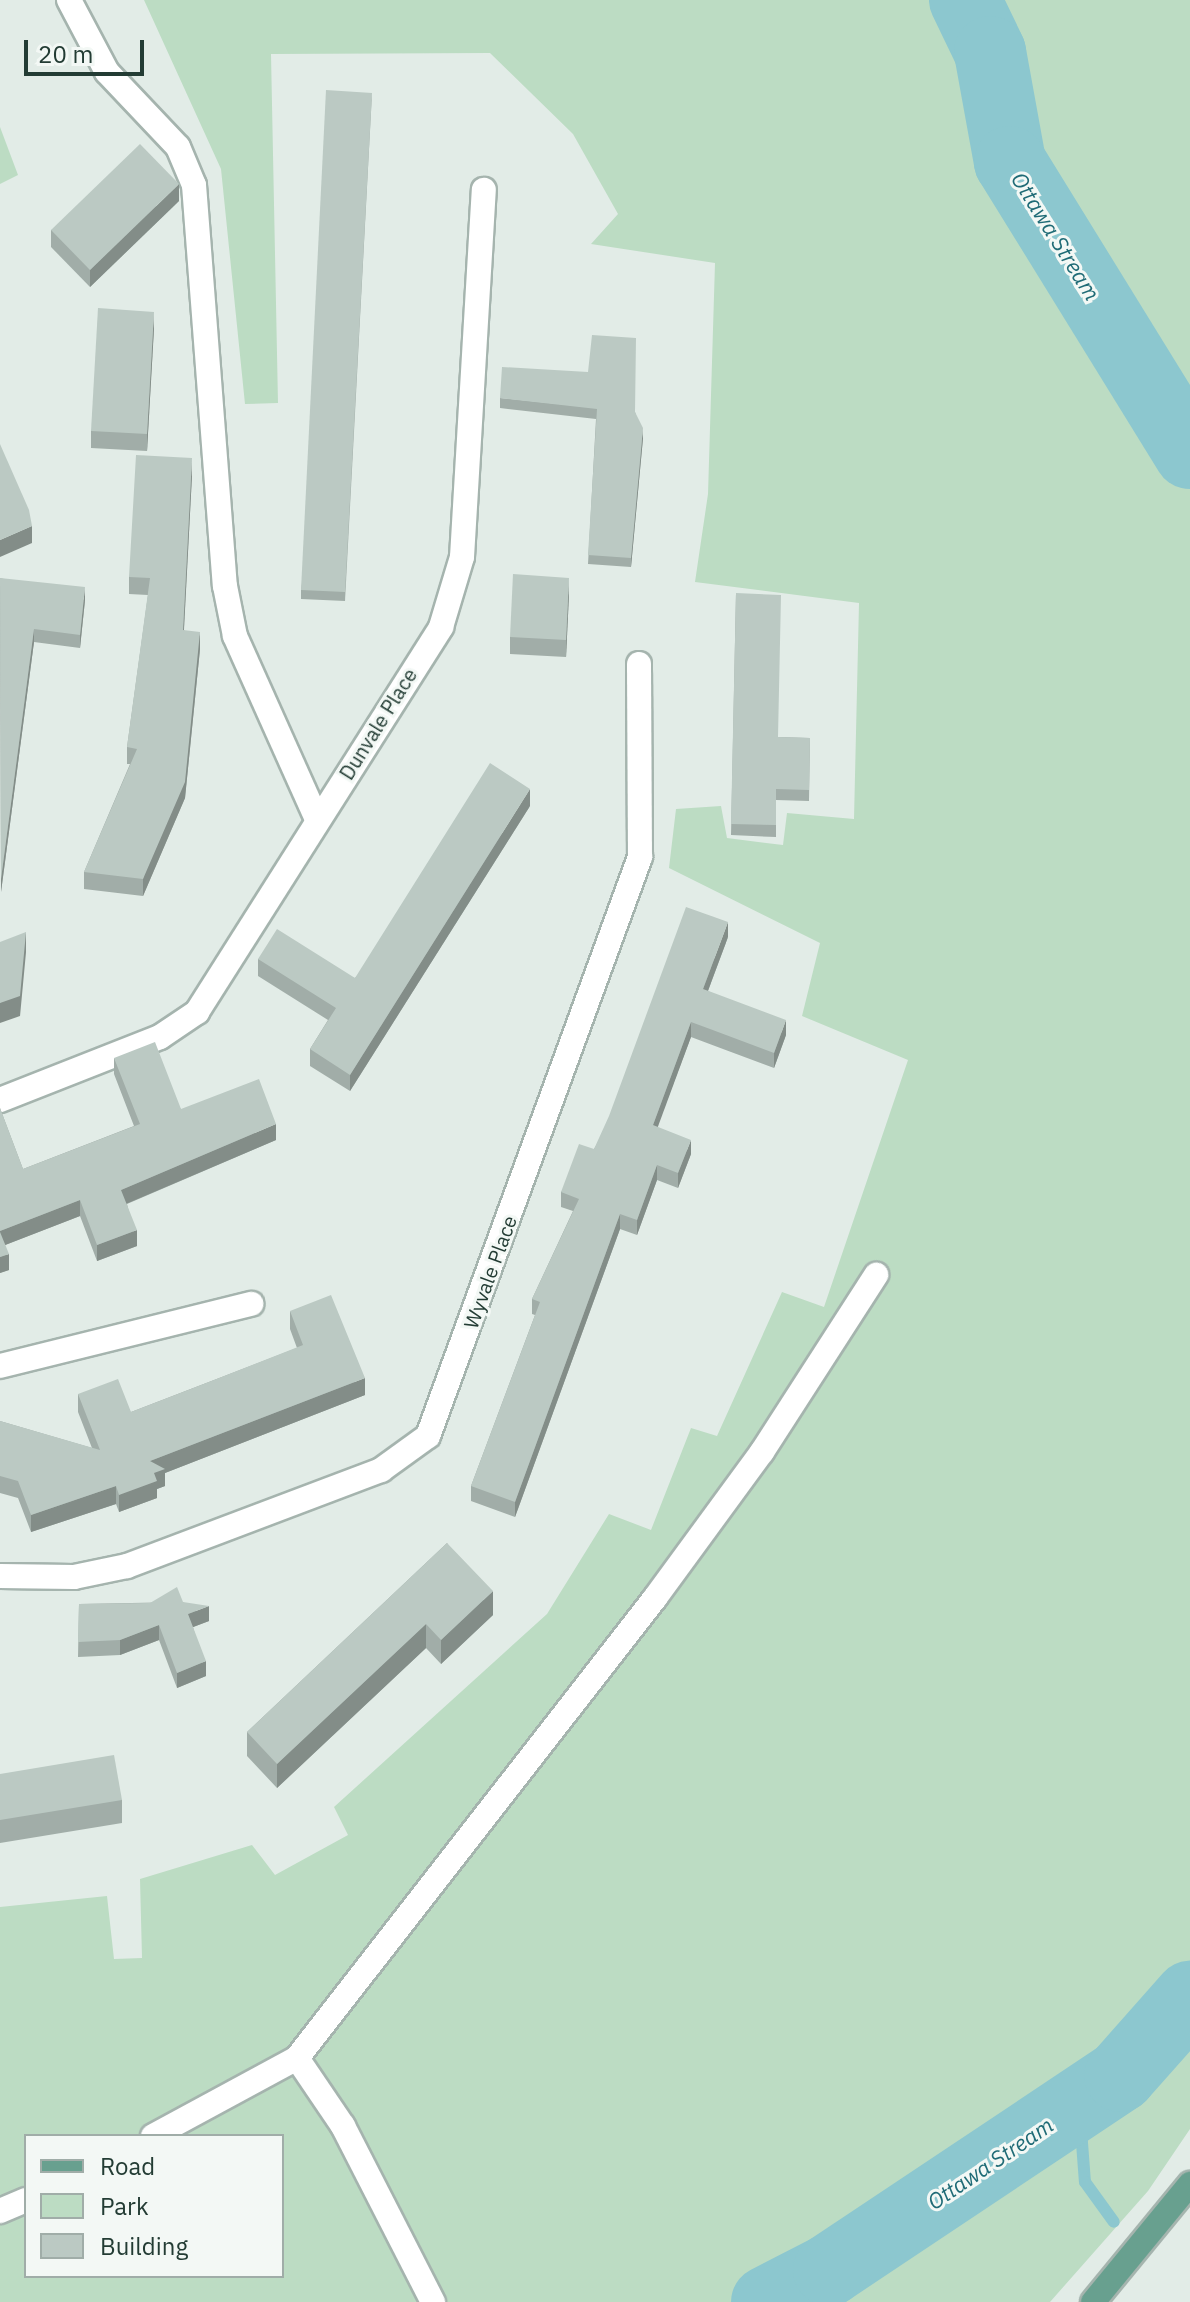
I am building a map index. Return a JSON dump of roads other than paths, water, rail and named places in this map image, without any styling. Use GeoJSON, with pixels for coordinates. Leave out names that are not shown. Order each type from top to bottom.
{"type":"FeatureCollection","features":[{"type":"Feature","properties":{"kind":"main road"},"geometry":{"type":"LineString","coordinates":[[1093,2302],[1190,2184]]}},
{"type":"Feature","properties":{"kind":"street"},"geometry":{"type":"LineString","coordinates":[[69,0],[107,72],[178,147],[194,185],[225,586],[235,636],[317,819]]}},
{"type":"Feature","properties":{"kind":"street","name":"Dunvale Place"},"geometry":{"type":"LineString","coordinates":[[0,1100],[160,1037],[197,1012],[453,597],[471,456],[484,190]]}},
{"type":"Feature","properties":{"kind":"street","name":"Wyvale Place"},"geometry":{"type":"LineString","coordinates":[[0,1576],[74,1577],[127,1566],[381,1470],[428,1436],[640,857],[639,664]]}},
{"type":"Feature","properties":{"kind":"street"},"geometry":{"type":"LineString","coordinates":[[157,2134],[297,2058],[700,1537],[876,1275]]}},
{"type":"Feature","properties":{"kind":"street"},"geometry":{"type":"LineString","coordinates":[[0,1366],[251,1304]]}},
{"type":"Feature","properties":{"kind":"street"},"geometry":{"type":"LineString","coordinates":[[297,2058],[343,2126],[433,2302]]}},
{"type":"Feature","properties":{"kind":"street"},"geometry":{"type":"LineString","coordinates":[[0,2211],[24,2201]]}},
{"type":"Feature","properties":{"kind":"waterway","name":"Ottawa Stream"},"geometry":{"type":"LineString","coordinates":[[965,0],[990,52],[1010,162],[1190,453]]}},
{"type":"Feature","properties":{"kind":"waterway","name":"Ottawa Stream"},"geometry":{"type":"LineString","coordinates":[[767,2302],[829,2270],[1120,2076],[1190,1997]]}},
{"type":"Feature","properties":{"kind":"waterway"},"geometry":{"type":"LineString","coordinates":[[1079,2103],[1085,2182],[1114,2222]]}}]}
